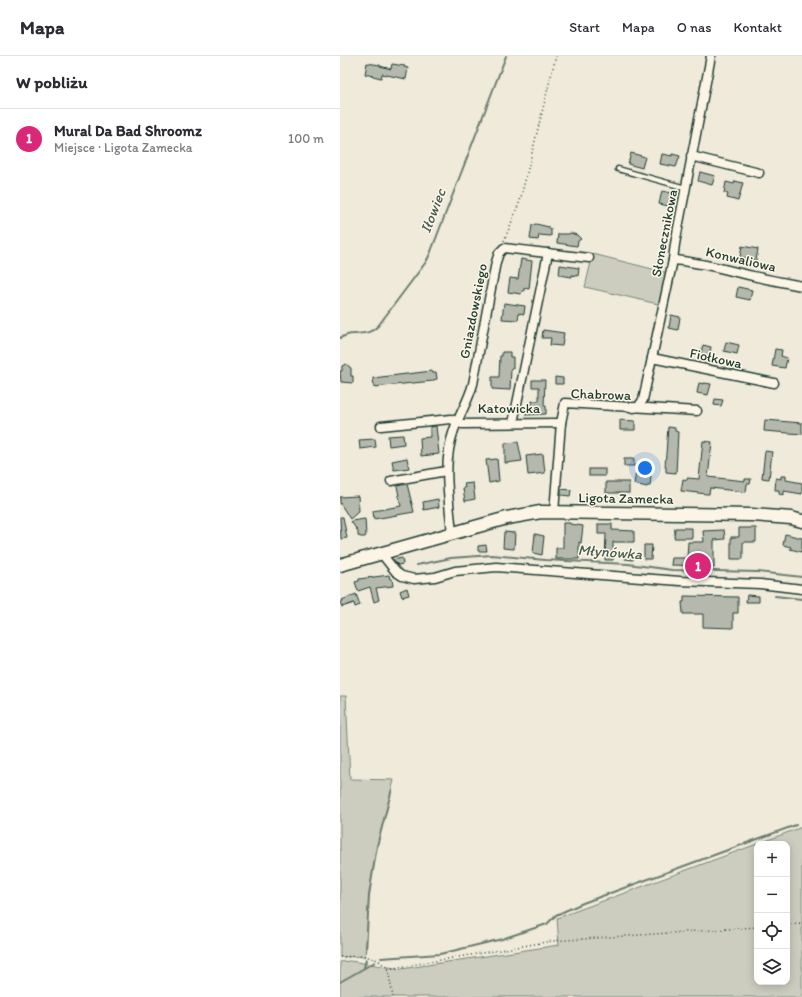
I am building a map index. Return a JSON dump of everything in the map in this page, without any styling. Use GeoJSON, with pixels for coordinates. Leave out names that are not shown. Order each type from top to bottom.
{"type":"FeatureCollection","features":[{"type":"Feature","properties":{"kind":"main road","name":"Ligota Zamecka"},"geometry":{"type":"LineString","coordinates":[[452,534],[541,512],[752,515],[802,521]]}},
{"type":"Feature","properties":{"kind":"main road"},"geometry":{"type":"LineString","coordinates":[[340,565],[452,534]]}},
{"type":"Feature","properties":{"kind":"street","name":"Słonecznikowa"},"geometry":{"type":"LineString","coordinates":[[633,408],[638,407],[643,400],[673,260],[691,156],[711,56]]}},
{"type":"Feature","properties":{"kind":"street"},"geometry":{"type":"LineString","coordinates":[[691,156],[759,172]]}},
{"type":"Feature","properties":{"kind":"street"},"geometry":{"type":"LineString","coordinates":[[504,248],[589,258]]}},
{"type":"Feature","properties":{"kind":"street","name":"Gniazdowskiego"},"geometry":{"type":"LineString","coordinates":[[457,422],[469,398],[496,262],[499,253],[504,248]]}},
{"type":"Feature","properties":{"kind":"street"},"geometry":{"type":"LineString","coordinates":[[513,423],[548,253]]}},
{"type":"Feature","properties":{"kind":"street","name":"Konwaliowa"},"geometry":{"type":"LineString","coordinates":[[673,260],[690,261],[802,286]]}},
{"type":"Feature","properties":{"kind":"street","name":"Fiołkowa"},"geometry":{"type":"LineString","coordinates":[[652,358],[774,383]]}},
{"type":"Feature","properties":{"kind":"street","name":"Chabrowa"},"geometry":{"type":"LineString","coordinates":[[554,512],[561,423],[565,403],[633,408],[697,410]]}},
{"type":"Feature","properties":{"kind":"street","name":"Katowicka"},"geometry":{"type":"LineString","coordinates":[[381,426],[451,419],[462,424],[561,423]]}},
{"type":"Feature","properties":{"kind":"street","name":"Katowicka"},"geometry":{"type":"LineString","coordinates":[[452,534],[446,471],[449,452],[457,422]]}},
{"type":"Feature","properties":{"kind":"street"},"geometry":{"type":"LineString","coordinates":[[391,481],[446,471]]}},
{"type":"Feature","properties":{"kind":"street"},"geometry":{"type":"LineString","coordinates":[[381,553],[396,572],[402,576],[414,579],[435,577],[455,571],[496,567],[680,581],[760,584],[802,589]]}},
{"type":"Feature","properties":{"kind":"lane"},"geometry":{"type":"LineString","coordinates":[[618,169],[686,188]]}},
{"type":"Feature","properties":{"kind":"path"},"geometry":{"type":"LineString","coordinates":[[504,248],[504,241],[520,200],[556,56]]}},
{"type":"Feature","properties":{"kind":"path"},"geometry":{"type":"LineString","coordinates":[[790,924],[802,923]]}},
{"type":"Feature","properties":{"kind":"path"},"geometry":{"type":"LineString","coordinates":[[388,969],[552,941],[754,927]]}},
{"type":"Feature","properties":{"kind":"path"},"geometry":{"type":"LineString","coordinates":[[340,957],[365,956],[378,960],[388,969],[393,997]]}},
{"type":"Feature","properties":{"kind":"shaded area"},"geometry":{"type":"Polygon","coordinates":[[[593,254],[668,273],[662,305],[585,287],[593,254]]]}},
{"type":"Feature","properties":{"kind":"shaded area"},"geometry":{"type":"Polygon","coordinates":[[[340,696],[346,696],[350,779],[394,780],[377,846],[369,895],[365,956],[340,957],[340,696]]]}},
{"type":"Feature","properties":{"kind":"shaded area"},"geometry":{"type":"Polygon","coordinates":[[[802,827],[802,997],[340,997],[340,962],[350,961],[401,969],[559,945],[557,918],[754,845],[754,985],[790,985],[790,841],[764,841],[802,827]]]}},
{"type":"Feature","properties":{"kind":"building"},"geometry":{"type":"Polygon","coordinates":[[[367,63],[380,65],[391,69],[392,64],[405,66],[404,67],[408,68],[406,79],[382,74],[381,78],[365,74],[367,63]]]}},
{"type":"Feature","properties":{"kind":"building"},"geometry":{"type":"Polygon","coordinates":[[[631,153],[645,157],[642,168],[628,164],[631,153]]]}},
{"type":"Feature","properties":{"kind":"building"},"geometry":{"type":"Polygon","coordinates":[[[662,154],[680,156],[676,167],[660,164],[662,154]]]}},
{"type":"Feature","properties":{"kind":"building"},"geometry":{"type":"Polygon","coordinates":[[[700,172],[715,176],[712,185],[698,181],[700,172]]]}},
{"type":"Feature","properties":{"kind":"building"},"geometry":{"type":"Polygon","coordinates":[[[735,181],[743,183],[738,201],[727,198],[728,194],[724,193],[726,182],[734,184],[735,181]]]}},
{"type":"Feature","properties":{"kind":"building"},"geometry":{"type":"Polygon","coordinates":[[[662,191],[672,193],[669,206],[659,204],[662,191]]]}},
{"type":"Feature","properties":{"kind":"building"},"geometry":{"type":"Polygon","coordinates":[[[536,224],[549,227],[549,229],[551,229],[551,236],[539,235],[538,240],[530,239],[532,225],[536,224]]]}},
{"type":"Feature","properties":{"kind":"building"},"geometry":{"type":"Polygon","coordinates":[[[570,233],[577,235],[581,239],[578,241],[577,246],[557,243],[558,234],[570,233]]]}},
{"type":"Feature","properties":{"kind":"building"},"geometry":{"type":"Polygon","coordinates":[[[742,246],[758,249],[756,260],[740,257],[742,246]]]}},
{"type":"Feature","properties":{"kind":"building"},"geometry":{"type":"Polygon","coordinates":[[[521,259],[532,261],[529,289],[524,288],[524,291],[522,291],[521,294],[508,292],[510,278],[518,279],[521,259]]]}},
{"type":"Feature","properties":{"kind":"building"},"geometry":{"type":"Polygon","coordinates":[[[560,265],[579,268],[578,276],[572,275],[572,277],[559,275],[560,265]]]}},
{"type":"Feature","properties":{"kind":"building"},"geometry":{"type":"Polygon","coordinates":[[[738,287],[752,290],[750,300],[736,297],[738,287]]]}},
{"type":"Feature","properties":{"kind":"building"},"geometry":{"type":"Polygon","coordinates":[[[504,303],[525,306],[524,314],[519,313],[518,320],[502,319],[504,303]]]}},
{"type":"Feature","properties":{"kind":"building"},"geometry":{"type":"Polygon","coordinates":[[[671,315],[680,317],[678,330],[669,328],[671,315]]]}},
{"type":"Feature","properties":{"kind":"building"},"geometry":{"type":"Polygon","coordinates":[[[543,330],[564,333],[562,346],[550,345],[551,338],[542,338],[543,330]]]}},
{"type":"Feature","properties":{"kind":"building"},"geometry":{"type":"Polygon","coordinates":[[[726,342],[739,345],[737,354],[724,351],[726,342]]]}},
{"type":"Feature","properties":{"kind":"building"},"geometry":{"type":"Polygon","coordinates":[[[703,345],[711,347],[709,358],[700,356],[703,345]]]}},
{"type":"Feature","properties":{"kind":"building"},"geometry":{"type":"Polygon","coordinates":[[[775,349],[782,350],[781,356],[787,358],[785,368],[772,366],[775,349]]]}},
{"type":"Feature","properties":{"kind":"building"},"geometry":{"type":"Polygon","coordinates":[[[502,352],[510,352],[510,357],[513,357],[510,390],[492,389],[492,377],[499,377],[500,356],[502,356],[502,352]]]}},
{"type":"Feature","properties":{"kind":"building"},"geometry":{"type":"Polygon","coordinates":[[[346,364],[351,368],[353,383],[341,382],[340,371],[342,371],[342,366],[346,364]]]}},
{"type":"Feature","properties":{"kind":"building"},"geometry":{"type":"Polygon","coordinates":[[[432,371],[432,373],[436,372],[437,379],[433,381],[374,387],[373,378],[432,371]]]}},
{"type":"Feature","properties":{"kind":"building"},"geometry":{"type":"Polygon","coordinates":[[[555,377],[563,378],[563,384],[555,384],[555,377]]]}},
{"type":"Feature","properties":{"kind":"building"},"geometry":{"type":"Polygon","coordinates":[[[532,380],[545,380],[544,406],[546,406],[546,414],[526,415],[526,408],[532,408],[532,401],[539,401],[539,387],[532,387],[532,380]]]}},
{"type":"Feature","properties":{"kind":"building"},"geometry":{"type":"Polygon","coordinates":[[[699,383],[711,384],[708,395],[697,393],[699,383]]]}},
{"type":"Feature","properties":{"kind":"building"},"geometry":{"type":"Polygon","coordinates":[[[715,399],[723,400],[721,406],[714,405],[715,399]]]}},
{"type":"Feature","properties":{"kind":"building"},"geometry":{"type":"Polygon","coordinates":[[[620,420],[635,421],[635,430],[620,430],[620,420]]]}},
{"type":"Feature","properties":{"kind":"building"},"geometry":{"type":"Polygon","coordinates":[[[765,420],[802,423],[802,434],[764,431],[765,420]]]}},
{"type":"Feature","properties":{"kind":"building"},"geometry":{"type":"Polygon","coordinates":[[[436,426],[439,454],[421,456],[420,438],[430,437],[430,427],[436,426]]]}},
{"type":"Feature","properties":{"kind":"building"},"geometry":{"type":"Polygon","coordinates":[[[668,427],[675,428],[675,431],[678,432],[676,473],[666,472],[665,467],[668,427]]]}},
{"type":"Feature","properties":{"kind":"building"},"geometry":{"type":"Polygon","coordinates":[[[403,435],[404,444],[389,446],[388,436],[403,435]]]}},
{"type":"Feature","properties":{"kind":"building"},"geometry":{"type":"Polygon","coordinates":[[[375,439],[376,447],[360,449],[359,440],[375,439]]]}},
{"type":"Feature","properties":{"kind":"building"},"geometry":{"type":"Polygon","coordinates":[[[703,441],[712,442],[708,477],[745,481],[745,479],[751,479],[750,484],[747,484],[746,492],[710,488],[709,494],[681,491],[683,479],[699,479],[703,441]]]}},
{"type":"Feature","properties":{"kind":"building"},"geometry":{"type":"Polygon","coordinates":[[[518,442],[522,461],[505,463],[505,443],[518,442]]]}},
{"type":"Feature","properties":{"kind":"building"},"geometry":{"type":"Polygon","coordinates":[[[765,451],[772,452],[769,479],[762,478],[765,451]]]}},
{"type":"Feature","properties":{"kind":"building"},"geometry":{"type":"Polygon","coordinates":[[[543,454],[545,473],[528,475],[526,456],[543,454]]]}},
{"type":"Feature","properties":{"kind":"building"},"geometry":{"type":"Polygon","coordinates":[[[407,458],[409,468],[394,470],[392,461],[407,458]]]}},
{"type":"Feature","properties":{"kind":"building"},"geometry":{"type":"Polygon","coordinates":[[[497,459],[499,481],[489,483],[486,460],[497,459]]]}},
{"type":"Feature","properties":{"kind":"building"},"geometry":{"type":"Polygon","coordinates":[[[624,459],[634,459],[634,466],[624,466],[624,459]]]}},
{"type":"Feature","properties":{"kind":"building"},"geometry":{"type":"Polygon","coordinates":[[[589,469],[605,469],[605,476],[589,476],[589,469]]]}},
{"type":"Feature","properties":{"kind":"building"},"geometry":{"type":"Polygon","coordinates":[[[636,472],[648,473],[648,475],[651,476],[650,486],[647,487],[634,484],[636,472]]]}},
{"type":"Feature","properties":{"kind":"building"},"geometry":{"type":"Polygon","coordinates":[[[781,476],[786,476],[786,480],[802,483],[802,494],[784,491],[784,495],[779,494],[779,490],[775,490],[776,478],[781,479],[781,476]]]}},
{"type":"Feature","properties":{"kind":"building"},"geometry":{"type":"Polygon","coordinates":[[[606,482],[629,482],[629,493],[606,493],[606,482]]]}},
{"type":"Feature","properties":{"kind":"building"},"geometry":{"type":"Polygon","coordinates":[[[473,483],[475,499],[465,501],[463,488],[465,488],[464,484],[473,483]]]}},
{"type":"Feature","properties":{"kind":"building"},"geometry":{"type":"Polygon","coordinates":[[[407,484],[414,512],[374,519],[373,511],[401,506],[397,486],[407,484]]]}},
{"type":"Feature","properties":{"kind":"building"},"geometry":{"type":"Polygon","coordinates":[[[561,489],[571,490],[570,496],[561,495],[561,489]]]}},
{"type":"Feature","properties":{"kind":"building"},"geometry":{"type":"Polygon","coordinates":[[[358,496],[359,511],[350,519],[340,503],[340,497],[358,496]]]}},
{"type":"Feature","properties":{"kind":"building"},"geometry":{"type":"Polygon","coordinates":[[[438,499],[439,507],[424,510],[423,502],[438,499]]]}},
{"type":"Feature","properties":{"kind":"building"},"geometry":{"type":"Polygon","coordinates":[[[340,517],[343,517],[347,538],[341,539],[340,517]]]}},
{"type":"Feature","properties":{"kind":"building"},"geometry":{"type":"Polygon","coordinates":[[[365,519],[366,535],[365,537],[361,537],[358,536],[358,532],[351,521],[365,519]]]}},
{"type":"Feature","properties":{"kind":"building"},"geometry":{"type":"Polygon","coordinates":[[[563,523],[583,526],[581,543],[579,542],[579,559],[556,559],[556,548],[563,548],[563,523]]]}},
{"type":"Feature","properties":{"kind":"building"},"geometry":{"type":"Polygon","coordinates":[[[598,524],[612,524],[612,530],[634,531],[634,542],[613,542],[613,560],[605,560],[606,534],[598,534],[598,524]]]}},
{"type":"Feature","properties":{"kind":"building"},"geometry":{"type":"Polygon","coordinates":[[[675,528],[692,528],[692,538],[674,538],[675,528]]]}},
{"type":"Feature","properties":{"kind":"building"},"geometry":{"type":"Polygon","coordinates":[[[739,528],[756,528],[756,542],[743,542],[743,559],[731,559],[731,537],[739,537],[739,528]]]}},
{"type":"Feature","properties":{"kind":"building"},"geometry":{"type":"Polygon","coordinates":[[[724,530],[725,539],[714,540],[714,568],[707,568],[706,566],[671,565],[672,558],[687,558],[688,542],[704,542],[703,531],[724,530]]]}},
{"type":"Feature","properties":{"kind":"building"},"geometry":{"type":"Polygon","coordinates":[[[504,532],[515,533],[514,549],[503,548],[504,532]]]}},
{"type":"Feature","properties":{"kind":"building"},"geometry":{"type":"Polygon","coordinates":[[[535,534],[544,536],[542,555],[533,553],[535,534]]]}},
{"type":"Feature","properties":{"kind":"building"},"geometry":{"type":"Polygon","coordinates":[[[785,534],[802,538],[802,552],[790,549],[791,547],[783,545],[785,534]]]}},
{"type":"Feature","properties":{"kind":"building"},"geometry":{"type":"Polygon","coordinates":[[[486,545],[487,551],[478,551],[478,546],[486,545]]]}},
{"type":"Feature","properties":{"kind":"building"},"geometry":{"type":"Polygon","coordinates":[[[644,545],[652,545],[651,559],[644,559],[644,545]]]}},
{"type":"Feature","properties":{"kind":"building"},"geometry":{"type":"Polygon","coordinates":[[[625,554],[633,555],[633,560],[625,559],[625,554]]]}},
{"type":"Feature","properties":{"kind":"building"},"geometry":{"type":"Polygon","coordinates":[[[402,558],[403,564],[398,565],[393,560],[402,558]]]}},
{"type":"Feature","properties":{"kind":"building"},"geometry":{"type":"Polygon","coordinates":[[[389,575],[390,579],[392,579],[393,586],[376,588],[379,600],[374,602],[370,587],[358,591],[355,582],[359,581],[359,579],[389,575]]]}},
{"type":"Feature","properties":{"kind":"building"},"geometry":{"type":"Polygon","coordinates":[[[407,588],[409,595],[402,597],[400,591],[407,588]]]}},
{"type":"Feature","properties":{"kind":"building"},"geometry":{"type":"Polygon","coordinates":[[[356,594],[360,605],[355,607],[354,603],[342,607],[340,602],[343,601],[342,600],[356,594]]]}},
{"type":"Feature","properties":{"kind":"building"},"geometry":{"type":"Polygon","coordinates":[[[747,595],[759,596],[759,602],[746,602],[747,595]]]}},
{"type":"Feature","properties":{"kind":"building"},"geometry":{"type":"Polygon","coordinates":[[[684,596],[738,597],[738,613],[733,613],[733,628],[703,627],[703,614],[683,614],[682,602],[684,602],[684,596]]]}},
{"type":"Feature","properties":{"kind":"waterway","name":"Iłowiec"},"geometry":{"type":"LineString","coordinates":[[340,338],[349,334],[367,333],[375,329],[426,262],[506,56]]}},
{"type":"Feature","properties":{"kind":"waterway","name":"Młynówka"},"geometry":{"type":"LineString","coordinates":[[417,565],[451,558],[492,555],[545,560],[628,564],[672,570],[758,572],[802,577]]}},
{"type":"Feature","properties":{"kind":"waterway"},"geometry":{"type":"LineString","coordinates":[[775,596],[802,599]]}},
{"type":"Feature","properties":{"kind":"waterway"},"geometry":{"type":"LineString","coordinates":[[366,952],[369,895],[377,846],[392,789]]}},
{"type":"Feature","properties":{"kind":"waterway"},"geometry":{"type":"LineString","coordinates":[[381,958],[440,954],[502,939],[547,924],[556,915],[583,903],[796,825]]}},
{"type":"Feature","properties":{"kind":"waterway"},"geometry":{"type":"LineString","coordinates":[[364,968],[366,959]]}},
{"type":"Feature","properties":{"kind":"waterway"},"geometry":{"type":"LineString","coordinates":[[340,982],[375,962]]}},
{"type":"Feature","properties":{"kind":"place","name":"Mural Da Bad Shroomz"},"geometry":{"type":"Point","coordinates":[698,566]}}]}
